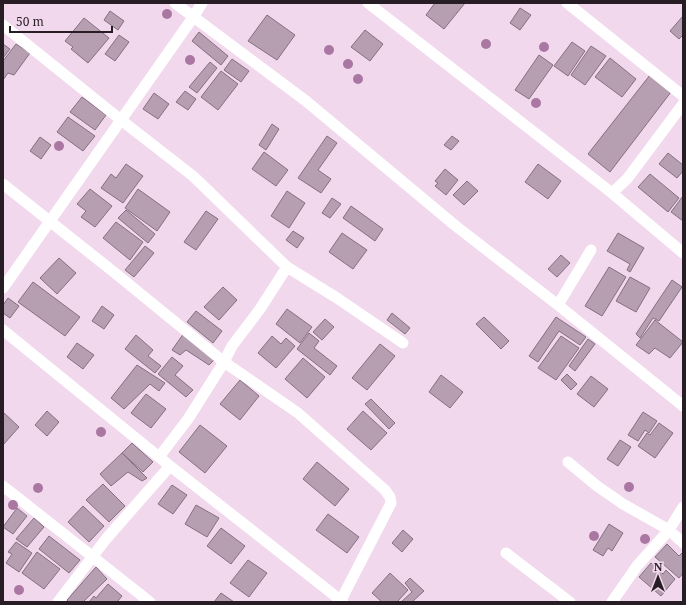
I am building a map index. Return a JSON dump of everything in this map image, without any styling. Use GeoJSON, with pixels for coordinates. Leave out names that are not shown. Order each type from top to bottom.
{"type":"FeatureCollection","features":[{"type":"Feature","properties":{"kind":"street"},"geometry":{"type":"LineString","coordinates":[[176,3],[306,101],[457,227],[558,305],[683,406]]}},
{"type":"Feature","properties":{"kind":"street"},"geometry":{"type":"LineString","coordinates":[[3,288],[51,222],[202,3]]}},
{"type":"Feature","properties":{"kind":"street"},"geometry":{"type":"LineString","coordinates":[[368,3],[612,193],[683,253]]}},
{"type":"Feature","properties":{"kind":"street"},"geometry":{"type":"LineString","coordinates":[[566,3],[683,96]]}},
{"type":"Feature","properties":{"kind":"street"},"geometry":{"type":"LineString","coordinates":[[3,25],[193,176],[287,267],[337,298],[403,344]]}},
{"type":"Feature","properties":{"kind":"street"},"geometry":{"type":"LineString","coordinates":[[612,193],[627,179],[683,104]]}},
{"type":"Feature","properties":{"kind":"street"},"geometry":{"type":"LineString","coordinates":[[3,184],[115,272],[224,362],[298,413],[390,497],[391,503],[341,602],[170,466],[3,330]]}},
{"type":"Feature","properties":{"kind":"street"},"geometry":{"type":"LineString","coordinates":[[558,305],[591,250]]}},
{"type":"Feature","properties":{"kind":"street"},"geometry":{"type":"LineString","coordinates":[[159,457],[188,419],[224,362],[232,346],[260,309],[287,267]]}},
{"type":"Feature","properties":{"kind":"street"},"geometry":{"type":"LineString","coordinates":[[568,462],[597,486],[623,504],[669,530],[683,544]]}},
{"type":"Feature","properties":{"kind":"street"},"geometry":{"type":"LineString","coordinates":[[58,602],[106,539],[170,466]]}},
{"type":"Feature","properties":{"kind":"street"},"geometry":{"type":"LineString","coordinates":[[3,486],[150,602]]}},
{"type":"Feature","properties":{"kind":"street"},"geometry":{"type":"LineString","coordinates":[[612,602],[637,566],[669,530],[683,508]]}},
{"type":"Feature","properties":{"kind":"street"},"geometry":{"type":"LineString","coordinates":[[506,554],[570,602]]}},
{"type":"Feature","properties":{"kind":"building"},"geometry":{"type":"Polygon","coordinates":[[[435,3],[465,3],[444,29],[426,15],[435,3]]]}},
{"type":"Feature","properties":{"kind":"building"},"geometry":{"type":"Polygon","coordinates":[[[520,8],[531,15],[520,30],[510,23],[520,8]]]}},
{"type":"Feature","properties":{"kind":"building"},"geometry":{"type":"Polygon","coordinates":[[[110,11],[124,21],[118,30],[104,20],[110,11]]]}},
{"type":"Feature","properties":{"kind":"building"},"geometry":{"type":"Polygon","coordinates":[[[267,15],[295,35],[277,60],[248,41],[267,15]]]}},
{"type":"Feature","properties":{"kind":"building"},"geometry":{"type":"Polygon","coordinates":[[[683,16],[683,35],[679,39],[670,31],[683,16]]]}},
{"type":"Feature","properties":{"kind":"building"},"geometry":{"type":"Polygon","coordinates":[[[84,18],[109,38],[88,63],[71,49],[73,47],[65,41],[84,18]]]}},
{"type":"Feature","properties":{"kind":"building"},"geometry":{"type":"Polygon","coordinates":[[[365,30],[383,44],[370,61],[351,47],[365,30]]]}},
{"type":"Feature","properties":{"kind":"building"},"geometry":{"type":"Polygon","coordinates":[[[199,32],[228,56],[221,65],[192,41],[199,32]]]}},
{"type":"Feature","properties":{"kind":"building"},"geometry":{"type":"Polygon","coordinates":[[[119,35],[129,42],[115,61],[105,54],[119,35]]]}},
{"type":"Feature","properties":{"kind":"building"},"geometry":{"type":"Polygon","coordinates":[[[572,42],[585,51],[568,76],[554,66],[572,42]]]}},
{"type":"Feature","properties":{"kind":"building"},"geometry":{"type":"Polygon","coordinates":[[[3,44],[10,49],[3,58],[3,44]]]}},
{"type":"Feature","properties":{"kind":"building"},"geometry":{"type":"Polygon","coordinates":[[[16,44],[30,53],[14,75],[8,73],[3,80],[3,61],[16,44]]]}},
{"type":"Feature","properties":{"kind":"building"},"geometry":{"type":"Polygon","coordinates":[[[591,46],[606,56],[585,85],[571,75],[591,46]]]}},
{"type":"Feature","properties":{"kind":"building"},"geometry":{"type":"Polygon","coordinates":[[[539,55],[553,65],[529,99],[515,90],[539,55]]]}},
{"type":"Feature","properties":{"kind":"building"},"geometry":{"type":"Polygon","coordinates":[[[610,58],[636,79],[622,97],[595,77],[610,58]]]}},
{"type":"Feature","properties":{"kind":"building"},"geometry":{"type":"Polygon","coordinates":[[[232,59],[249,71],[241,82],[224,70],[232,59]]]}},
{"type":"Feature","properties":{"kind":"building"},"geometry":{"type":"Polygon","coordinates":[[[210,62],[217,68],[197,93],[189,87],[210,62]]]}},
{"type":"Feature","properties":{"kind":"building"},"geometry":{"type":"Polygon","coordinates":[[[221,71],[238,84],[218,110],[201,97],[221,71]]]}},
{"type":"Feature","properties":{"kind":"building"},"geometry":{"type":"Polygon","coordinates":[[[650,75],[671,92],[610,172],[588,154],[650,75]]]}},
{"type":"Feature","properties":{"kind":"building"},"geometry":{"type":"Polygon","coordinates":[[[185,91],[196,99],[188,110],[176,102],[185,91]]]}},
{"type":"Feature","properties":{"kind":"building"},"geometry":{"type":"Polygon","coordinates":[[[154,93],[169,104],[158,119],[143,109],[154,93]]]}},
{"type":"Feature","properties":{"kind":"building"},"geometry":{"type":"Polygon","coordinates":[[[82,97],[106,115],[95,130],[70,112],[82,97]]]}},
{"type":"Feature","properties":{"kind":"building"},"geometry":{"type":"Polygon","coordinates":[[[68,117],[95,136],[83,151],[57,132],[68,117]]]}},
{"type":"Feature","properties":{"kind":"building"},"geometry":{"type":"Polygon","coordinates":[[[272,124],[279,129],[266,150],[259,145],[272,124]]]}},
{"type":"Feature","properties":{"kind":"building"},"geometry":{"type":"Polygon","coordinates":[[[327,136],[337,143],[318,170],[331,179],[321,193],[298,178],[327,136]]]}},
{"type":"Feature","properties":{"kind":"building"},"geometry":{"type":"Polygon","coordinates":[[[452,136],[459,141],[451,150],[444,145],[452,136]]]}},
{"type":"Feature","properties":{"kind":"building"},"geometry":{"type":"Polygon","coordinates":[[[40,137],[51,145],[41,159],[30,151],[40,137]]]}},
{"type":"Feature","properties":{"kind":"building"},"geometry":{"type":"Polygon","coordinates":[[[264,152],[288,170],[276,186],[252,169],[264,152]]]}},
{"type":"Feature","properties":{"kind":"building"},"geometry":{"type":"Polygon","coordinates":[[[668,153],[683,165],[683,171],[677,178],[659,164],[668,153]]]}},
{"type":"Feature","properties":{"kind":"building"},"geometry":{"type":"Polygon","coordinates":[[[126,164],[143,176],[123,203],[101,188],[111,174],[116,178],[126,164]]]}},
{"type":"Feature","properties":{"kind":"building"},"geometry":{"type":"Polygon","coordinates":[[[538,164],[561,181],[548,199],[525,182],[538,164]]]}},
{"type":"Feature","properties":{"kind":"building"},"geometry":{"type":"Polygon","coordinates":[[[445,169],[458,180],[446,195],[435,186],[438,183],[435,181],[445,169]]]}},
{"type":"Feature","properties":{"kind":"building"},"geometry":{"type":"Polygon","coordinates":[[[650,174],[679,198],[668,212],[638,187],[650,174]]]}},
{"type":"Feature","properties":{"kind":"building"},"geometry":{"type":"Polygon","coordinates":[[[467,181],[478,191],[464,205],[453,195],[467,181]]]}},
{"type":"Feature","properties":{"kind":"building"},"geometry":{"type":"Polygon","coordinates":[[[90,189],[112,206],[95,227],[81,217],[86,211],[77,204],[90,189]]]}},
{"type":"Feature","properties":{"kind":"building"},"geometry":{"type":"Polygon","coordinates":[[[138,189],[170,212],[157,231],[125,208],[138,189]]]}},
{"type":"Feature","properties":{"kind":"building"},"geometry":{"type":"Polygon","coordinates":[[[287,191],[305,203],[289,228],[271,216],[287,191]]]}},
{"type":"Feature","properties":{"kind":"building"},"geometry":{"type":"Polygon","coordinates":[[[683,196],[683,221],[671,212],[683,196]]]}},
{"type":"Feature","properties":{"kind":"building"},"geometry":{"type":"Polygon","coordinates":[[[332,198],[341,204],[330,218],[322,213],[332,198]]]}},
{"type":"Feature","properties":{"kind":"building"},"geometry":{"type":"Polygon","coordinates":[[[351,206],[383,229],[375,241],[343,218],[351,206]]]}},
{"type":"Feature","properties":{"kind":"building"},"geometry":{"type":"Polygon","coordinates":[[[126,210],[155,234],[148,243],[118,218],[126,210]]]}},
{"type":"Feature","properties":{"kind":"building"},"geometry":{"type":"Polygon","coordinates":[[[206,211],[218,219],[196,250],[184,242],[206,211]]]}},
{"type":"Feature","properties":{"kind":"building"},"geometry":{"type":"Polygon","coordinates":[[[116,222],[143,242],[130,260],[103,238],[116,222]]]}},
{"type":"Feature","properties":{"kind":"building"},"geometry":{"type":"Polygon","coordinates":[[[293,231],[304,238],[297,248],[286,240],[293,231]]]}},
{"type":"Feature","properties":{"kind":"building"},"geometry":{"type":"Polygon","coordinates":[[[342,233],[367,250],[353,269],[329,252],[342,233]]]}},
{"type":"Feature","properties":{"kind":"building"},"geometry":{"type":"Polygon","coordinates":[[[618,233],[644,248],[630,272],[627,270],[630,264],[607,251],[618,233]]]}},
{"type":"Feature","properties":{"kind":"building"},"geometry":{"type":"Polygon","coordinates":[[[145,246],[154,253],[134,277],[125,270],[145,246]]]}},
{"type":"Feature","properties":{"kind":"building"},"geometry":{"type":"Polygon","coordinates":[[[561,255],[570,263],[557,277],[548,269],[561,255]]]}},
{"type":"Feature","properties":{"kind":"building"},"geometry":{"type":"Polygon","coordinates":[[[59,258],[76,273],[57,294],[40,278],[59,258]]]}},
{"type":"Feature","properties":{"kind":"building"},"geometry":{"type":"Polygon","coordinates":[[[609,267],[626,277],[602,316],[585,306],[609,267]]]}},
{"type":"Feature","properties":{"kind":"building"},"geometry":{"type":"Polygon","coordinates":[[[630,277],[650,288],[636,312],[616,301],[630,277]]]}},
{"type":"Feature","properties":{"kind":"building"},"geometry":{"type":"Polygon","coordinates":[[[672,280],[682,287],[659,321],[653,318],[640,338],[636,334],[672,280]]]}},
{"type":"Feature","properties":{"kind":"building"},"geometry":{"type":"Polygon","coordinates":[[[33,282],[80,317],[65,336],[18,302],[33,282]]]}},
{"type":"Feature","properties":{"kind":"building"},"geometry":{"type":"Polygon","coordinates":[[[223,287],[237,300],[219,320],[204,307],[223,287]]]}},
{"type":"Feature","properties":{"kind":"building"},"geometry":{"type":"Polygon","coordinates":[[[8,298],[19,306],[10,318],[3,313],[3,305],[8,298]]]}},
{"type":"Feature","properties":{"kind":"building"},"geometry":{"type":"Polygon","coordinates":[[[102,306],[114,315],[104,329],[92,321],[102,306]]]}},
{"type":"Feature","properties":{"kind":"building"},"geometry":{"type":"Polygon","coordinates":[[[287,309],[312,327],[300,343],[276,324],[287,309]]]}},
{"type":"Feature","properties":{"kind":"building"},"geometry":{"type":"Polygon","coordinates":[[[196,311],[222,331],[213,343],[187,322],[196,311]]]}},
{"type":"Feature","properties":{"kind":"building"},"geometry":{"type":"Polygon","coordinates":[[[392,313],[410,328],[405,334],[387,320],[392,313]]]}},
{"type":"Feature","properties":{"kind":"building"},"geometry":{"type":"Polygon","coordinates":[[[484,317],[509,341],[501,349],[476,324],[484,317]]]}},
{"type":"Feature","properties":{"kind":"building"},"geometry":{"type":"Polygon","coordinates":[[[556,317],[586,337],[580,345],[559,331],[538,362],[529,356],[556,317]]]}},
{"type":"Feature","properties":{"kind":"building"},"geometry":{"type":"Polygon","coordinates":[[[325,319],[334,327],[322,340],[313,332],[325,319]]]}},
{"type":"Feature","properties":{"kind":"building"},"geometry":{"type":"Polygon","coordinates":[[[655,320],[683,342],[670,358],[655,348],[649,354],[636,345],[655,320]]]}},
{"type":"Feature","properties":{"kind":"building"},"geometry":{"type":"Polygon","coordinates":[[[184,333],[215,359],[209,365],[186,350],[180,355],[172,350],[184,333]]]}},
{"type":"Feature","properties":{"kind":"building"},"geometry":{"type":"Polygon","coordinates":[[[309,333],[319,341],[314,348],[337,366],[330,375],[297,349],[309,333]]]}},
{"type":"Feature","properties":{"kind":"building"},"geometry":{"type":"Polygon","coordinates":[[[136,335],[153,350],[148,356],[161,366],[155,373],[125,349],[136,335]]]}},
{"type":"Feature","properties":{"kind":"building"},"geometry":{"type":"Polygon","coordinates":[[[272,336],[281,344],[286,338],[295,346],[276,368],[258,353],[272,336]]]}},
{"type":"Feature","properties":{"kind":"building"},"geometry":{"type":"Polygon","coordinates":[[[561,336],[579,348],[556,380],[538,368],[561,336]]]}},
{"type":"Feature","properties":{"kind":"building"},"geometry":{"type":"Polygon","coordinates":[[[588,339],[595,344],[575,371],[569,366],[588,339]]]}},
{"type":"Feature","properties":{"kind":"building"},"geometry":{"type":"Polygon","coordinates":[[[77,343],[94,355],[83,369],[67,357],[77,343]]]}},
{"type":"Feature","properties":{"kind":"building"},"geometry":{"type":"Polygon","coordinates":[[[380,344],[395,356],[367,390],[352,378],[380,344]]]}},
{"type":"Feature","properties":{"kind":"building"},"geometry":{"type":"Polygon","coordinates":[[[172,357],[183,366],[175,375],[193,390],[186,397],[158,374],[172,357]]]}},
{"type":"Feature","properties":{"kind":"building"},"geometry":{"type":"Polygon","coordinates":[[[303,358],[325,377],[307,398],[285,379],[303,358]]]}},
{"type":"Feature","properties":{"kind":"building"},"geometry":{"type":"Polygon","coordinates":[[[137,365],[165,383],[159,391],[150,384],[124,409],[111,398],[137,365]]]}},
{"type":"Feature","properties":{"kind":"building"},"geometry":{"type":"Polygon","coordinates":[[[567,374],[577,384],[571,390],[561,380],[567,374]]]}},
{"type":"Feature","properties":{"kind":"building"},"geometry":{"type":"Polygon","coordinates":[[[441,375],[463,392],[450,408],[429,392],[441,375]]]}},
{"type":"Feature","properties":{"kind":"building"},"geometry":{"type":"Polygon","coordinates":[[[591,376],[608,389],[594,407],[577,394],[591,376]]]}},
{"type":"Feature","properties":{"kind":"building"},"geometry":{"type":"Polygon","coordinates":[[[240,380],[259,396],[240,420],[220,404],[240,380]]]}},
{"type":"Feature","properties":{"kind":"building"},"geometry":{"type":"Polygon","coordinates":[[[146,394],[166,409],[151,428],[131,413],[146,394]]]}},
{"type":"Feature","properties":{"kind":"building"},"geometry":{"type":"Polygon","coordinates":[[[371,399],[395,423],[389,429],[365,404],[371,399]]]}},
{"type":"Feature","properties":{"kind":"building"},"geometry":{"type":"Polygon","coordinates":[[[47,411],[59,422],[47,436],[35,425],[47,411]]]}},
{"type":"Feature","properties":{"kind":"building"},"geometry":{"type":"Polygon","coordinates":[[[363,411],[387,433],[371,450],[347,429],[363,411]]]}},
{"type":"Feature","properties":{"kind":"building"},"geometry":{"type":"Polygon","coordinates":[[[3,412],[19,427],[3,445],[3,412]]]}},
{"type":"Feature","properties":{"kind":"building"},"geometry":{"type":"Polygon","coordinates":[[[643,412],[657,421],[649,433],[645,430],[638,441],[628,435],[643,412]]]}},
{"type":"Feature","properties":{"kind":"building"},"geometry":{"type":"Polygon","coordinates":[[[659,423],[673,433],[655,458],[638,446],[647,433],[650,435],[659,423]]]}},
{"type":"Feature","properties":{"kind":"building"},"geometry":{"type":"Polygon","coordinates":[[[200,425],[227,446],[205,473],[179,452],[200,425]]]}},
{"type":"Feature","properties":{"kind":"building"},"geometry":{"type":"Polygon","coordinates":[[[620,440],[631,447],[618,466],[607,459],[620,440]]]}},
{"type":"Feature","properties":{"kind":"building"},"geometry":{"type":"Polygon","coordinates":[[[132,443],[153,462],[143,472],[122,453],[132,443]]]}},
{"type":"Feature","properties":{"kind":"building"},"geometry":{"type":"Polygon","coordinates":[[[122,453],[147,478],[142,481],[128,472],[111,486],[100,474],[122,453]]]}},
{"type":"Feature","properties":{"kind":"building"},"geometry":{"type":"Polygon","coordinates":[[[317,462],[349,489],[335,506],[303,479],[317,462]]]}},
{"type":"Feature","properties":{"kind":"building"},"geometry":{"type":"Polygon","coordinates":[[[103,484],[125,506],[109,522],[86,500],[103,484]]]}},
{"type":"Feature","properties":{"kind":"building"},"geometry":{"type":"Polygon","coordinates":[[[172,485],[187,495],[173,514],[158,504],[172,485]]]}},
{"type":"Feature","properties":{"kind":"building"},"geometry":{"type":"Polygon","coordinates":[[[196,505],[219,518],[207,537],[185,524],[196,505]]]}},
{"type":"Feature","properties":{"kind":"building"},"geometry":{"type":"Polygon","coordinates":[[[83,506],[104,526],[89,542],[68,522],[83,506]]]}},
{"type":"Feature","properties":{"kind":"building"},"geometry":{"type":"Polygon","coordinates":[[[17,508],[27,516],[13,534],[3,527],[17,508]]]}},
{"type":"Feature","properties":{"kind":"building"},"geometry":{"type":"Polygon","coordinates":[[[328,514],[359,537],[347,553],[316,530],[328,514]]]}},
{"type":"Feature","properties":{"kind":"building"},"geometry":{"type":"Polygon","coordinates":[[[34,518],[44,527],[27,547],[16,539],[34,518]]]}},
{"type":"Feature","properties":{"kind":"building"},"geometry":{"type":"Polygon","coordinates":[[[609,524],[623,533],[612,551],[608,548],[603,556],[593,550],[609,524]]]}},
{"type":"Feature","properties":{"kind":"building"},"geometry":{"type":"Polygon","coordinates":[[[221,528],[245,546],[231,564],[207,546],[221,528]]]}},
{"type":"Feature","properties":{"kind":"building"},"geometry":{"type":"Polygon","coordinates":[[[403,530],[413,539],[402,552],[392,543],[403,530]]]}},
{"type":"Feature","properties":{"kind":"building"},"geometry":{"type":"Polygon","coordinates":[[[49,536],[80,560],[69,573],[39,549],[49,536]]]}},
{"type":"Feature","properties":{"kind":"building"},"geometry":{"type":"Polygon","coordinates":[[[16,542],[32,553],[19,572],[6,563],[12,554],[8,552],[16,542]]]}},
{"type":"Feature","properties":{"kind":"building"},"geometry":{"type":"Polygon","coordinates":[[[667,544],[679,556],[683,552],[683,573],[679,578],[655,557],[667,544]]]}},
{"type":"Feature","properties":{"kind":"building"},"geometry":{"type":"Polygon","coordinates":[[[37,552],[60,569],[44,589],[22,573],[37,552]]]}},
{"type":"Feature","properties":{"kind":"building"},"geometry":{"type":"Polygon","coordinates":[[[248,560],[267,573],[249,597],[230,583],[248,560]]]}},
{"type":"Feature","properties":{"kind":"building"},"geometry":{"type":"Polygon","coordinates":[[[651,563],[663,574],[666,570],[675,579],[661,596],[639,577],[651,563]]]}},
{"type":"Feature","properties":{"kind":"building"},"geometry":{"type":"Polygon","coordinates":[[[96,567],[107,579],[83,602],[69,602],[67,600],[96,567]]]}},
{"type":"Feature","properties":{"kind":"building"},"geometry":{"type":"Polygon","coordinates":[[[390,573],[408,590],[397,602],[382,602],[372,593],[390,573]]]}},
{"type":"Feature","properties":{"kind":"building"},"geometry":{"type":"Polygon","coordinates":[[[410,578],[424,591],[412,602],[401,602],[412,592],[405,583],[410,578]]]}},
{"type":"Feature","properties":{"kind":"building"},"geometry":{"type":"Polygon","coordinates":[[[108,584],[122,596],[117,602],[89,602],[94,596],[96,598],[108,584]]]}},
{"type":"Feature","properties":{"kind":"building"},"geometry":{"type":"Polygon","coordinates":[[[221,593],[234,602],[214,602],[221,593]]]}}]}
